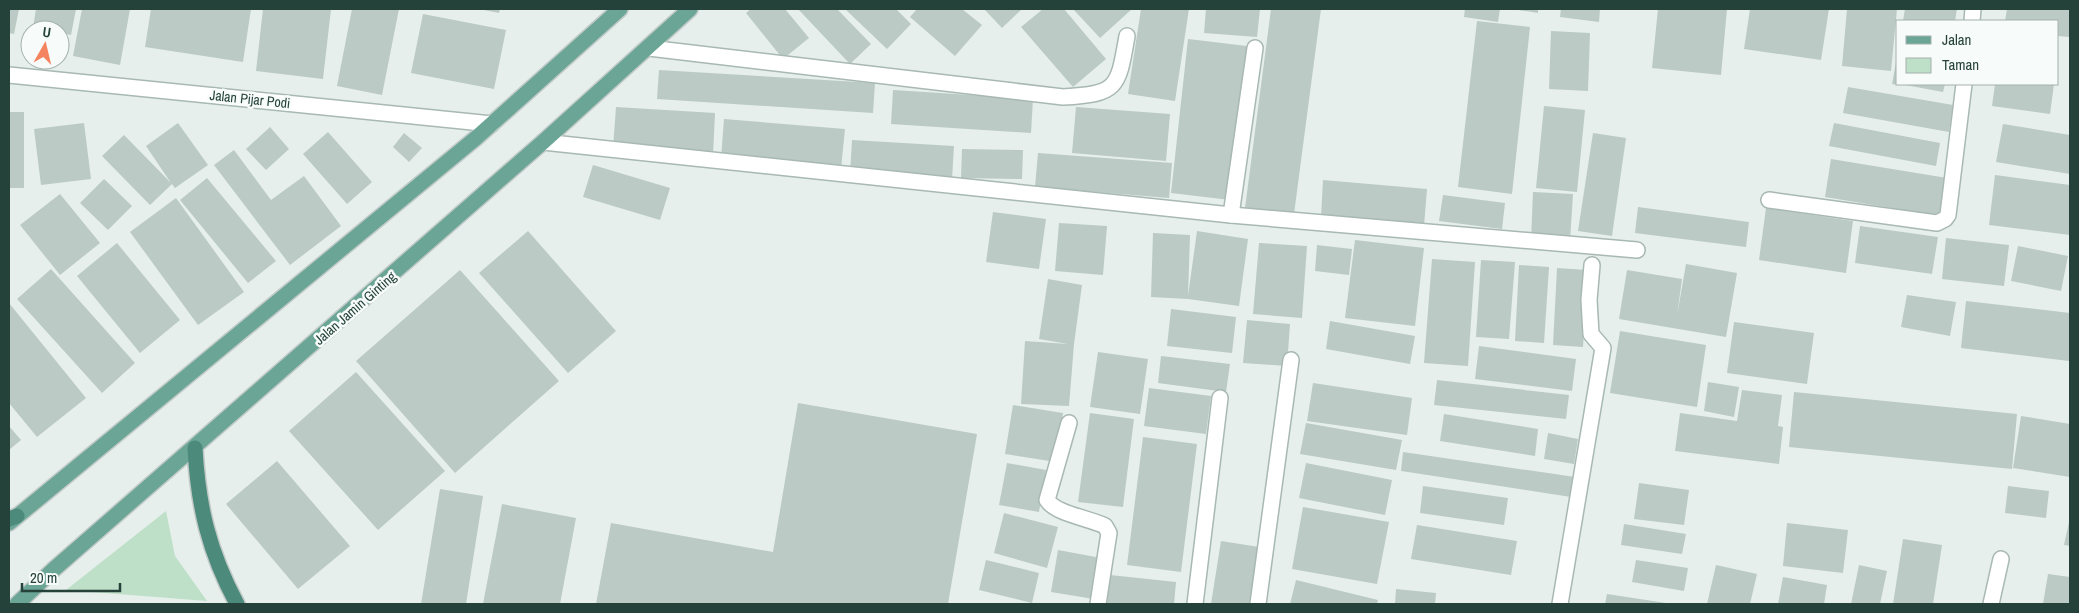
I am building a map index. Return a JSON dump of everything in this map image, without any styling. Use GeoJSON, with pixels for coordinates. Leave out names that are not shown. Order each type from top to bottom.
{"type":"FeatureCollection","features":[{"type":"Feature","properties":{"kind":"highway"},"geometry":{"type":"LineString","coordinates":[[196,448],[197,481],[208,538],[223,578],[237,604]]}},
{"type":"Feature","properties":{"kind":"main road"},"geometry":{"type":"LineString","coordinates":[[12,519],[492,124],[620,9]]}},
{"type":"Feature","properties":{"kind":"main road","name":"Jalan Jamin Ginting"},"geometry":{"type":"LineString","coordinates":[[17,604],[53,570],[196,448],[543,142],[690,9]]}},
{"type":"Feature","properties":{"kind":"street"},"geometry":{"type":"LineString","coordinates":[[649,48],[1063,97],[1094,95],[1113,84],[1121,70],[1127,36]]}},
{"type":"Feature","properties":{"kind":"street"},"geometry":{"type":"LineString","coordinates":[[1231,215],[1255,48]]}},
{"type":"Feature","properties":{"kind":"street","name":"Jalan Pijar Podi"},"geometry":{"type":"LineString","coordinates":[[9,75],[492,124]]}},
{"type":"Feature","properties":{"kind":"street"},"geometry":{"type":"LineString","coordinates":[[1769,200],[1941,222],[1948,215],[1964,85]]}},
{"type":"Feature","properties":{"kind":"street"},"geometry":{"type":"LineString","coordinates":[[543,142],[1231,215],[1637,250]]}},
{"type":"Feature","properties":{"kind":"street"},"geometry":{"type":"LineString","coordinates":[[1560,604],[1603,348],[1591,334],[1589,300],[1592,264]]}},
{"type":"Feature","properties":{"kind":"street"},"geometry":{"type":"LineString","coordinates":[[1258,604],[1290,360]]}},
{"type":"Feature","properties":{"kind":"street"},"geometry":{"type":"LineString","coordinates":[[1195,604],[1220,398]]}},
{"type":"Feature","properties":{"kind":"street"},"geometry":{"type":"LineString","coordinates":[[1069,423],[1047,500],[1050,505],[1058,509],[1105,526],[1109,533],[1098,604]]}},
{"type":"Feature","properties":{"kind":"street"},"geometry":{"type":"LineString","coordinates":[[1991,604],[2001,559]]}},
{"type":"Feature","properties":{"kind":"green space"},"geometry":{"type":"Polygon","coordinates":[[[166,511],[175,556],[207,601],[66,590],[166,511]]]}},
{"type":"Feature","properties":{"kind":"building"},"geometry":{"type":"Polygon","coordinates":[[[9,9],[19,9],[14,34],[9,33],[9,9]]]}},
{"type":"Feature","properties":{"kind":"building"},"geometry":{"type":"Polygon","coordinates":[[[36,9],[76,9],[71,35],[70,20],[34,20],[36,9]]]}},
{"type":"Feature","properties":{"kind":"building"},"geometry":{"type":"Polygon","coordinates":[[[82,9],[130,9],[120,65],[73,56],[82,9]]]}},
{"type":"Feature","properties":{"kind":"building"},"geometry":{"type":"Polygon","coordinates":[[[151,9],[251,9],[243,62],[145,47],[151,9]]]}},
{"type":"Feature","properties":{"kind":"building"},"geometry":{"type":"Polygon","coordinates":[[[263,9],[331,9],[323,79],[256,71],[263,9]]]}},
{"type":"Feature","properties":{"kind":"building"},"geometry":{"type":"Polygon","coordinates":[[[352,9],[399,9],[382,95],[337,86],[352,9]]]}},
{"type":"Feature","properties":{"kind":"building"},"geometry":{"type":"Polygon","coordinates":[[[479,9],[500,9],[499,13],[479,9]]]}},
{"type":"Feature","properties":{"kind":"building"},"geometry":{"type":"Polygon","coordinates":[[[751,9],[785,9],[809,38],[783,59],[746,13],[751,9]]]}},
{"type":"Feature","properties":{"kind":"building"},"geometry":{"type":"Polygon","coordinates":[[[798,9],[837,9],[871,44],[850,64],[798,9]]]}},
{"type":"Feature","properties":{"kind":"building"},"geometry":{"type":"Polygon","coordinates":[[[845,9],[896,9],[911,24],[887,49],[845,9]]]}},
{"type":"Feature","properties":{"kind":"building"},"geometry":{"type":"Polygon","coordinates":[[[917,9],[962,9],[982,25],[955,56],[910,17],[917,9]]]}},
{"type":"Feature","properties":{"kind":"building"},"geometry":{"type":"Polygon","coordinates":[[[984,9],[1022,9],[1002,28],[984,9]]]}},
{"type":"Feature","properties":{"kind":"building"},"geometry":{"type":"Polygon","coordinates":[[[1043,9],[1064,9],[1106,59],[1073,87],[1021,27],[1043,9]]]}},
{"type":"Feature","properties":{"kind":"building"},"geometry":{"type":"Polygon","coordinates":[[[1073,9],[1132,9],[1100,38],[1073,9]]]}},
{"type":"Feature","properties":{"kind":"building"},"geometry":{"type":"Polygon","coordinates":[[[1141,9],[1189,9],[1175,101],[1128,94],[1141,9]]]}},
{"type":"Feature","properties":{"kind":"building"},"geometry":{"type":"Polygon","coordinates":[[[1206,9],[1260,9],[1257,37],[1204,33],[1206,9]]]}},
{"type":"Feature","properties":{"kind":"building"},"geometry":{"type":"Polygon","coordinates":[[[1271,9],[1321,9],[1294,214],[1245,208],[1271,9]]]}},
{"type":"Feature","properties":{"kind":"building"},"geometry":{"type":"Polygon","coordinates":[[[1465,9],[1500,9],[1498,22],[1464,17],[1465,9]]]}},
{"type":"Feature","properties":{"kind":"building"},"geometry":{"type":"Polygon","coordinates":[[[1512,9],[1538,9],[1538,13],[1512,9]]]}},
{"type":"Feature","properties":{"kind":"building"},"geometry":{"type":"Polygon","coordinates":[[[1561,9],[1600,9],[1599,22],[1560,17],[1561,9]]]}},
{"type":"Feature","properties":{"kind":"building"},"geometry":{"type":"Polygon","coordinates":[[[1658,9],[1727,9],[1721,75],[1652,68],[1658,9]]]}},
{"type":"Feature","properties":{"kind":"building"},"geometry":{"type":"Polygon","coordinates":[[[1750,9],[1829,9],[1821,60],[1744,49],[1750,9]]]}},
{"type":"Feature","properties":{"kind":"building"},"geometry":{"type":"Polygon","coordinates":[[[1847,9],[1897,9],[1891,71],[1842,66],[1847,9]]]}},
{"type":"Feature","properties":{"kind":"building"},"geometry":{"type":"Polygon","coordinates":[[[1905,9],[1957,9],[1955,20],[1903,20],[1905,9]]]}},
{"type":"Feature","properties":{"kind":"building"},"geometry":{"type":"Polygon","coordinates":[[[2007,9],[2070,9],[2069,37],[2059,36],[2059,20],[2005,20],[2007,9]]]}},
{"type":"Feature","properties":{"kind":"building"},"geometry":{"type":"Polygon","coordinates":[[[423,14],[506,30],[494,89],[411,73],[423,14]]]}},
{"type":"Feature","properties":{"kind":"building"},"geometry":{"type":"Polygon","coordinates":[[[1477,21],[1530,27],[1512,194],[1458,187],[1477,21]]]}},
{"type":"Feature","properties":{"kind":"building"},"geometry":{"type":"Polygon","coordinates":[[[1551,31],[1590,33],[1588,91],[1549,89],[1551,31]]]}},
{"type":"Feature","properties":{"kind":"building"},"geometry":{"type":"Polygon","coordinates":[[[1188,39],[1247,46],[1230,200],[1171,193],[1188,39]]]}},
{"type":"Feature","properties":{"kind":"building"},"geometry":{"type":"Polygon","coordinates":[[[1896,62],[1896,85],[1892,84],[1896,62]]]}},
{"type":"Feature","properties":{"kind":"building"},"geometry":{"type":"Polygon","coordinates":[[[659,70],[875,83],[873,113],[657,99],[659,70]]]}},
{"type":"Feature","properties":{"kind":"building"},"geometry":{"type":"Polygon","coordinates":[[[1905,85],[1945,85],[1943,92],[1905,85]]]}},
{"type":"Feature","properties":{"kind":"building"},"geometry":{"type":"Polygon","coordinates":[[[1995,85],[2054,85],[2050,114],[1992,106],[1995,85]]]}},
{"type":"Feature","properties":{"kind":"building"},"geometry":{"type":"Polygon","coordinates":[[[1848,87],[1953,105],[1949,132],[1843,113],[1848,87]]]}},
{"type":"Feature","properties":{"kind":"building"},"geometry":{"type":"Polygon","coordinates":[[[893,90],[1033,99],[1031,133],[891,124],[893,90]]]}},
{"type":"Feature","properties":{"kind":"building"},"geometry":{"type":"Polygon","coordinates":[[[1544,106],[1585,110],[1577,192],[1536,188],[1544,106]]]}},
{"type":"Feature","properties":{"kind":"building"},"geometry":{"type":"Polygon","coordinates":[[[616,107],[715,113],[713,155],[613,148],[616,107]]]}},
{"type":"Feature","properties":{"kind":"building"},"geometry":{"type":"Polygon","coordinates":[[[1076,107],[1170,114],[1166,161],[1072,153],[1076,107]]]}},
{"type":"Feature","properties":{"kind":"building"},"geometry":{"type":"Polygon","coordinates":[[[9,112],[24,112],[24,188],[9,188],[9,112]]]}},
{"type":"Feature","properties":{"kind":"building"},"geometry":{"type":"Polygon","coordinates":[[[724,119],[845,129],[841,169],[721,158],[724,119]]]}},
{"type":"Feature","properties":{"kind":"building"},"geometry":{"type":"Polygon","coordinates":[[[84,123],[91,179],[41,185],[34,129],[84,123]]]}},
{"type":"Feature","properties":{"kind":"building"},"geometry":{"type":"Polygon","coordinates":[[[178,123],[208,165],[175,188],[172,184],[150,205],[102,156],[124,135],[171,183],[146,146],[178,123]]]}},
{"type":"Feature","properties":{"kind":"building"},"geometry":{"type":"Polygon","coordinates":[[[1834,123],[1940,143],[1936,166],[1829,146],[1834,123]]]}},
{"type":"Feature","properties":{"kind":"building"},"geometry":{"type":"Polygon","coordinates":[[[2003,124],[2070,135],[2070,174],[1996,162],[2003,124]]]}},
{"type":"Feature","properties":{"kind":"building"},"geometry":{"type":"Polygon","coordinates":[[[270,127],[289,149],[266,170],[246,149],[270,127]]]}},
{"type":"Feature","properties":{"kind":"building"},"geometry":{"type":"Polygon","coordinates":[[[328,132],[372,182],[347,204],[303,154],[328,132]]]}},
{"type":"Feature","properties":{"kind":"building"},"geometry":{"type":"Polygon","coordinates":[[[404,133],[422,148],[409,162],[393,147],[404,133]]]}},
{"type":"Feature","properties":{"kind":"building"},"geometry":{"type":"Polygon","coordinates":[[[1593,133],[1626,138],[1612,236],[1578,231],[1593,133]]]}},
{"type":"Feature","properties":{"kind":"building"},"geometry":{"type":"Polygon","coordinates":[[[852,140],[954,146],[952,179],[850,174],[852,140]]]}},
{"type":"Feature","properties":{"kind":"building"},"geometry":{"type":"Polygon","coordinates":[[[962,149],[1023,150],[1022,179],[961,178],[962,149]]]}},
{"type":"Feature","properties":{"kind":"building"},"geometry":{"type":"Polygon","coordinates":[[[234,150],[271,200],[304,176],[341,226],[290,265],[214,165],[234,150]]]}},
{"type":"Feature","properties":{"kind":"building"},"geometry":{"type":"Polygon","coordinates":[[[1038,153],[1172,163],[1169,198],[1035,187],[1038,153]]]}},
{"type":"Feature","properties":{"kind":"building"},"geometry":{"type":"Polygon","coordinates":[[[1831,159],[1947,178],[1940,216],[1825,197],[1831,159]]]}},
{"type":"Feature","properties":{"kind":"building"},"geometry":{"type":"Polygon","coordinates":[[[593,165],[670,188],[660,220],[583,197],[593,165]]]}},
{"type":"Feature","properties":{"kind":"building"},"geometry":{"type":"Polygon","coordinates":[[[1995,175],[2070,185],[2070,235],[1989,225],[1995,175]]]}},
{"type":"Feature","properties":{"kind":"building"},"geometry":{"type":"Polygon","coordinates":[[[207,178],[276,261],[248,283],[180,200],[207,178]]]}},
{"type":"Feature","properties":{"kind":"building"},"geometry":{"type":"Polygon","coordinates":[[[104,179],[132,206],[108,230],[80,203],[104,179]]]}},
{"type":"Feature","properties":{"kind":"building"},"geometry":{"type":"Polygon","coordinates":[[[1323,180],[1427,189],[1424,226],[1321,217],[1323,180]]]}},
{"type":"Feature","properties":{"kind":"building"},"geometry":{"type":"Polygon","coordinates":[[[1533,192],[1573,194],[1570,241],[1531,240],[1533,192]]]}},
{"type":"Feature","properties":{"kind":"building"},"geometry":{"type":"Polygon","coordinates":[[[60,194],[100,243],[60,275],[20,225],[60,194]]]}},
{"type":"Feature","properties":{"kind":"building"},"geometry":{"type":"Polygon","coordinates":[[[1443,195],[1505,203],[1502,229],[1439,221],[1443,195]]]}},
{"type":"Feature","properties":{"kind":"building"},"geometry":{"type":"Polygon","coordinates":[[[176,198],[244,292],[198,325],[130,232],[176,198]]]}},
{"type":"Feature","properties":{"kind":"building"},"geometry":{"type":"Polygon","coordinates":[[[1638,207],[1749,222],[1746,247],[1635,233],[1638,207]]]}},
{"type":"Feature","properties":{"kind":"building"},"geometry":{"type":"Polygon","coordinates":[[[1766,208],[1853,221],[1846,273],[1759,260],[1766,208]]]}},
{"type":"Feature","properties":{"kind":"building"},"geometry":{"type":"Polygon","coordinates":[[[993,212],[1046,219],[1039,269],[986,262],[993,212]]]}},
{"type":"Feature","properties":{"kind":"building"},"geometry":{"type":"Polygon","coordinates":[[[1059,223],[1107,226],[1103,275],[1055,271],[1059,223]]]}},
{"type":"Feature","properties":{"kind":"building"},"geometry":{"type":"Polygon","coordinates":[[[1860,226],[1938,237],[1932,274],[1855,263],[1860,226]]]}},
{"type":"Feature","properties":{"kind":"building"},"geometry":{"type":"Polygon","coordinates":[[[528,231],[616,331],[568,373],[479,273],[528,231]]]}},
{"type":"Feature","properties":{"kind":"building"},"geometry":{"type":"Polygon","coordinates":[[[1197,231],[1248,239],[1239,306],[1188,299],[1151,297],[1153,233],[1190,235],[1188,296],[1197,231]]]}},
{"type":"Feature","properties":{"kind":"building"},"geometry":{"type":"Polygon","coordinates":[[[1946,238],[2009,245],[2004,286],[1942,279],[1946,238]]]}},
{"type":"Feature","properties":{"kind":"building"},"geometry":{"type":"Polygon","coordinates":[[[1355,240],[1424,248],[1415,326],[1345,318],[1355,240]]]}},
{"type":"Feature","properties":{"kind":"building"},"geometry":{"type":"Polygon","coordinates":[[[117,243],[180,320],[140,353],[77,276],[117,243]]]}},
{"type":"Feature","properties":{"kind":"building"},"geometry":{"type":"Polygon","coordinates":[[[1259,243],[1307,246],[1302,318],[1253,314],[1259,243]]]}},
{"type":"Feature","properties":{"kind":"building"},"geometry":{"type":"Polygon","coordinates":[[[1317,245],[1352,249],[1349,275],[1315,271],[1317,245]]]}},
{"type":"Feature","properties":{"kind":"building"},"geometry":{"type":"Polygon","coordinates":[[[2018,246],[2068,256],[2061,291],[2011,281],[2018,246]]]}},
{"type":"Feature","properties":{"kind":"building"},"geometry":{"type":"Polygon","coordinates":[[[1432,259],[1475,262],[1468,366],[1424,363],[1432,259]]]}},
{"type":"Feature","properties":{"kind":"building"},"geometry":{"type":"Polygon","coordinates":[[[1481,260],[1515,262],[1509,339],[1476,337],[1481,260]]]}},
{"type":"Feature","properties":{"kind":"building"},"geometry":{"type":"Polygon","coordinates":[[[1686,264],[1737,273],[1726,337],[1619,319],[1627,270],[1682,279],[1677,316],[1686,264]]]}},
{"type":"Feature","properties":{"kind":"building"},"geometry":{"type":"Polygon","coordinates":[[[1519,265],[1549,267],[1544,343],[1515,341],[1519,265]]]}},
{"type":"Feature","properties":{"kind":"building"},"geometry":{"type":"Polygon","coordinates":[[[1557,268],[1588,270],[1583,347],[1553,345],[1557,268]]]}},
{"type":"Feature","properties":{"kind":"building"},"geometry":{"type":"Polygon","coordinates":[[[51,269],[135,363],[102,393],[17,299],[51,269]]]}},
{"type":"Feature","properties":{"kind":"building"},"geometry":{"type":"Polygon","coordinates":[[[460,270],[559,381],[455,473],[356,361],[460,270]]]}},
{"type":"Feature","properties":{"kind":"building"},"geometry":{"type":"Polygon","coordinates":[[[1048,279],[1082,285],[1074,344],[1069,406],[1021,404],[1025,341],[1068,344],[1039,339],[1048,279]]]}},
{"type":"Feature","properties":{"kind":"building"},"geometry":{"type":"Polygon","coordinates":[[[1907,295],[1956,302],[1950,336],[1901,327],[1907,295]]]}},
{"type":"Feature","properties":{"kind":"building"},"geometry":{"type":"Polygon","coordinates":[[[1966,301],[2070,313],[2069,361],[1961,348],[1966,301]]]}},
{"type":"Feature","properties":{"kind":"building"},"geometry":{"type":"Polygon","coordinates":[[[9,303],[86,398],[37,437],[9,403],[9,303]]]}},
{"type":"Feature","properties":{"kind":"building"},"geometry":{"type":"Polygon","coordinates":[[[1171,309],[1236,317],[1232,353],[1167,346],[1171,309]]]}},
{"type":"Feature","properties":{"kind":"building"},"geometry":{"type":"Polygon","coordinates":[[[1247,320],[1290,324],[1287,366],[1243,363],[1247,320]]]}},
{"type":"Feature","properties":{"kind":"building"},"geometry":{"type":"Polygon","coordinates":[[[1330,321],[1415,336],[1410,364],[1326,349],[1330,321]]]}},
{"type":"Feature","properties":{"kind":"building"},"geometry":{"type":"Polygon","coordinates":[[[1734,322],[1814,333],[1807,384],[1727,373],[1734,322]]]}},
{"type":"Feature","properties":{"kind":"building"},"geometry":{"type":"Polygon","coordinates":[[[1620,331],[1706,345],[1697,407],[1610,393],[1620,331]]]}},
{"type":"Feature","properties":{"kind":"building"},"geometry":{"type":"Polygon","coordinates":[[[1479,346],[1576,359],[1572,391],[1475,379],[1479,346]]]}},
{"type":"Feature","properties":{"kind":"building"},"geometry":{"type":"Polygon","coordinates":[[[1098,352],[1148,359],[1140,414],[1090,407],[1098,352]]]}},
{"type":"Feature","properties":{"kind":"building"},"geometry":{"type":"Polygon","coordinates":[[[1161,356],[1230,364],[1226,392],[1158,383],[1161,356]]]}},
{"type":"Feature","properties":{"kind":"building"},"geometry":{"type":"Polygon","coordinates":[[[356,372],[445,471],[378,530],[289,431],[356,372]]]}},
{"type":"Feature","properties":{"kind":"building"},"geometry":{"type":"Polygon","coordinates":[[[1437,380],[1569,395],[1566,419],[1434,405],[1437,380]]]}},
{"type":"Feature","properties":{"kind":"building"},"geometry":{"type":"Polygon","coordinates":[[[1708,382],[1739,387],[1734,417],[1704,411],[1708,382]]]}},
{"type":"Feature","properties":{"kind":"building"},"geometry":{"type":"Polygon","coordinates":[[[1313,383],[1412,398],[1407,435],[1307,421],[1313,383]]]}},
{"type":"Feature","properties":{"kind":"building"},"geometry":{"type":"Polygon","coordinates":[[[1149,388],[1211,396],[1206,434],[1144,426],[1149,388]]]}},
{"type":"Feature","properties":{"kind":"building"},"geometry":{"type":"Polygon","coordinates":[[[1742,390],[1782,395],[1778,426],[1783,427],[1779,464],[1675,451],[1680,413],[1737,421],[1742,390]]]}},
{"type":"Feature","properties":{"kind":"building"},"geometry":{"type":"Polygon","coordinates":[[[1794,392],[2017,414],[2012,469],[1789,447],[1794,392]]]}},
{"type":"Feature","properties":{"kind":"building"},"geometry":{"type":"Polygon","coordinates":[[[798,403],[977,434],[948,604],[596,604],[611,523],[773,552],[798,403]]]}},
{"type":"Feature","properties":{"kind":"building"},"geometry":{"type":"Polygon","coordinates":[[[1013,405],[1063,413],[1056,462],[1005,454],[1013,405]]]}},
{"type":"Feature","properties":{"kind":"building"},"geometry":{"type":"Polygon","coordinates":[[[1090,413],[1134,419],[1123,507],[1078,502],[1090,413]]]}},
{"type":"Feature","properties":{"kind":"building"},"geometry":{"type":"Polygon","coordinates":[[[1444,414],[1538,429],[1535,456],[1440,441],[1444,414]]]}},
{"type":"Feature","properties":{"kind":"building"},"geometry":{"type":"Polygon","coordinates":[[[2021,416],[2070,424],[2070,477],[2013,468],[2021,416]]]}},
{"type":"Feature","properties":{"kind":"building"},"geometry":{"type":"Polygon","coordinates":[[[1306,423],[1402,440],[1396,470],[1300,454],[1306,423]]]}},
{"type":"Feature","properties":{"kind":"building"},"geometry":{"type":"Polygon","coordinates":[[[9,426],[21,440],[9,450],[9,426]]]}},
{"type":"Feature","properties":{"kind":"building"},"geometry":{"type":"Polygon","coordinates":[[[1548,433],[1578,439],[1574,464],[1544,459],[1548,433]]]}},
{"type":"Feature","properties":{"kind":"building"},"geometry":{"type":"Polygon","coordinates":[[[1143,437],[1197,444],[1181,572],[1127,565],[1143,437]]]}},
{"type":"Feature","properties":{"kind":"building"},"geometry":{"type":"Polygon","coordinates":[[[1403,452],[1575,477],[1571,497],[1401,471],[1403,452]]]}},
{"type":"Feature","properties":{"kind":"building"},"geometry":{"type":"Polygon","coordinates":[[[277,461],[350,546],[298,589],[226,504],[277,461]]]}},
{"type":"Feature","properties":{"kind":"building"},"geometry":{"type":"Polygon","coordinates":[[[1007,463],[1046,470],[1039,512],[999,505],[1007,463]]]}},
{"type":"Feature","properties":{"kind":"building"},"geometry":{"type":"Polygon","coordinates":[[[1306,463],[1392,480],[1385,515],[1299,498],[1306,463]]]}},
{"type":"Feature","properties":{"kind":"building"},"geometry":{"type":"Polygon","coordinates":[[[1639,483],[1689,490],[1684,525],[1634,519],[1639,483]]]}},
{"type":"Feature","properties":{"kind":"building"},"geometry":{"type":"Polygon","coordinates":[[[1423,486],[1508,498],[1504,525],[1420,513],[1423,486]]]}},
{"type":"Feature","properties":{"kind":"building"},"geometry":{"type":"Polygon","coordinates":[[[2008,486],[2049,491],[2046,518],[2005,513],[2008,486]]]}},
{"type":"Feature","properties":{"kind":"building"},"geometry":{"type":"Polygon","coordinates":[[[440,489],[483,496],[466,604],[421,604],[440,489]]]}},
{"type":"Feature","properties":{"kind":"building"},"geometry":{"type":"Polygon","coordinates":[[[502,504],[576,518],[560,604],[483,604],[502,504]]]}},
{"type":"Feature","properties":{"kind":"building"},"geometry":{"type":"Polygon","coordinates":[[[1303,507],[1389,522],[1377,584],[1292,569],[1303,507]]]}},
{"type":"Feature","properties":{"kind":"building"},"geometry":{"type":"Polygon","coordinates":[[[1004,513],[1058,527],[1047,568],[994,553],[1004,513]]]}},
{"type":"Feature","properties":{"kind":"building"},"geometry":{"type":"Polygon","coordinates":[[[1787,523],[1848,530],[1843,573],[1783,566],[1787,523]]]}},
{"type":"Feature","properties":{"kind":"building"},"geometry":{"type":"Polygon","coordinates":[[[2070,523],[2070,546],[2064,545],[2070,523]]]}},
{"type":"Feature","properties":{"kind":"building"},"geometry":{"type":"Polygon","coordinates":[[[1624,524],[1686,534],[1682,554],[1621,545],[1624,524]]]}},
{"type":"Feature","properties":{"kind":"building"},"geometry":{"type":"Polygon","coordinates":[[[1417,525],[1517,541],[1511,575],[1411,559],[1417,525]]]}},
{"type":"Feature","properties":{"kind":"building"},"geometry":{"type":"Polygon","coordinates":[[[1903,539],[1942,545],[1933,604],[1893,604],[1903,539]]]}},
{"type":"Feature","properties":{"kind":"building"},"geometry":{"type":"Polygon","coordinates":[[[1221,541],[1259,547],[1250,604],[1211,604],[1221,541]]]}},
{"type":"Feature","properties":{"kind":"building"},"geometry":{"type":"Polygon","coordinates":[[[1058,550],[1101,558],[1094,599],[1051,592],[1058,550]]]}},
{"type":"Feature","properties":{"kind":"building"},"geometry":{"type":"Polygon","coordinates":[[[986,560],[1039,573],[1032,603],[979,590],[986,560]]]}},
{"type":"Feature","properties":{"kind":"building"},"geometry":{"type":"Polygon","coordinates":[[[1636,560],[1688,568],[1684,591],[1632,582],[1636,560]]]}},
{"type":"Feature","properties":{"kind":"building"},"geometry":{"type":"Polygon","coordinates":[[[1716,565],[1757,574],[1750,604],[1707,604],[1716,565]]]}},
{"type":"Feature","properties":{"kind":"building"},"geometry":{"type":"Polygon","coordinates":[[[1859,565],[1887,571],[1880,604],[1851,604],[1859,565]]]}},
{"type":"Feature","properties":{"kind":"building"},"geometry":{"type":"Polygon","coordinates":[[[2048,574],[2070,577],[2070,604],[2043,604],[2048,574]]]}},
{"type":"Feature","properties":{"kind":"building"},"geometry":{"type":"Polygon","coordinates":[[[1110,575],[1176,582],[1174,604],[1107,604],[1110,575]]]}},
{"type":"Feature","properties":{"kind":"building"},"geometry":{"type":"Polygon","coordinates":[[[1783,577],[1827,585],[1824,604],[1778,604],[1783,577]]]}},
{"type":"Feature","properties":{"kind":"building"},"geometry":{"type":"Polygon","coordinates":[[[1296,580],[1378,600],[1377,604],[1290,604],[1296,580]]]}},
{"type":"Feature","properties":{"kind":"building"},"geometry":{"type":"Polygon","coordinates":[[[1396,589],[1436,593],[1435,604],[1395,604],[1396,589]]]}},
{"type":"Feature","properties":{"kind":"building"},"geometry":{"type":"Polygon","coordinates":[[[1607,594],[1666,603],[1666,604],[1605,604],[1607,594]]]}}]}
